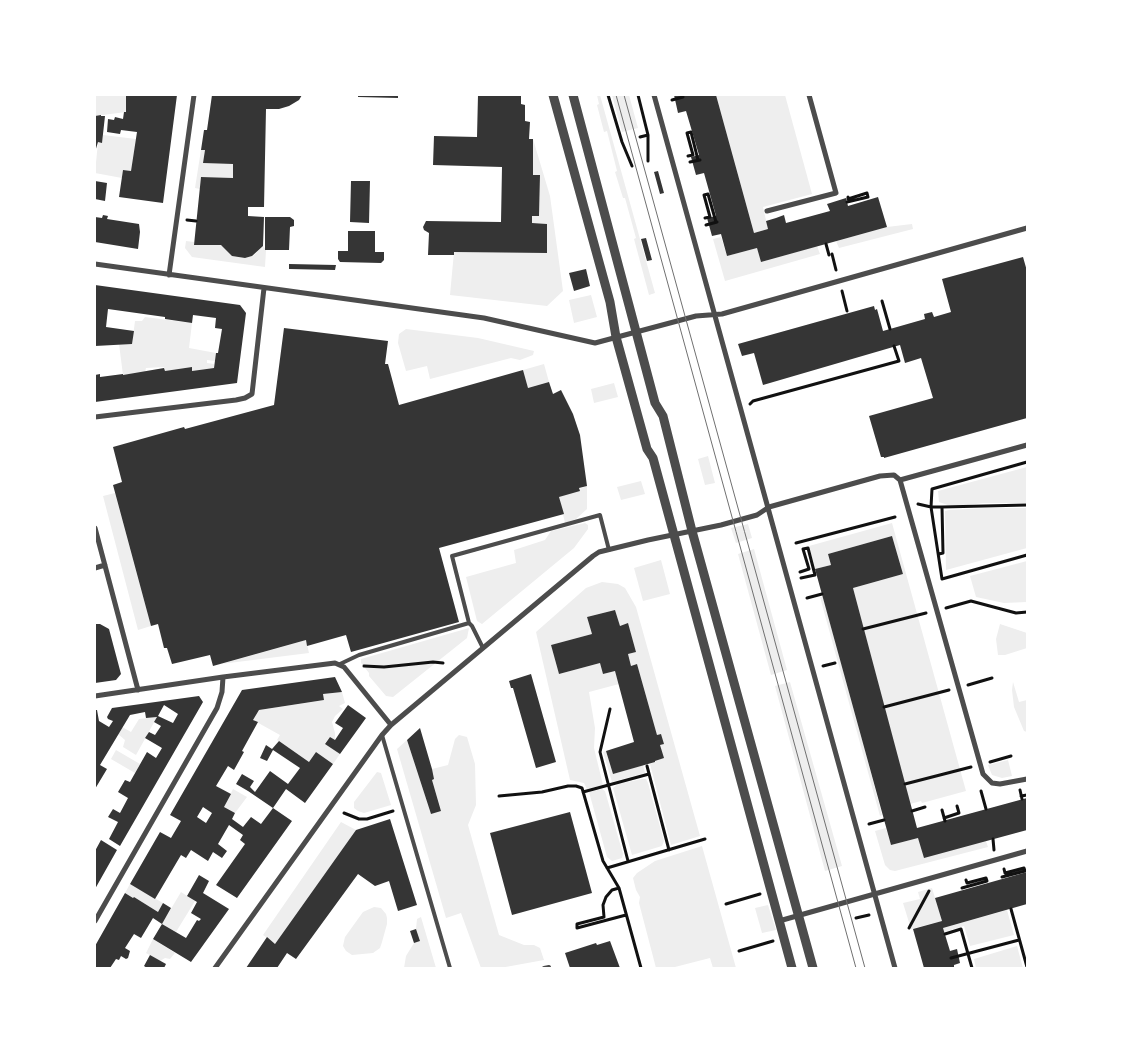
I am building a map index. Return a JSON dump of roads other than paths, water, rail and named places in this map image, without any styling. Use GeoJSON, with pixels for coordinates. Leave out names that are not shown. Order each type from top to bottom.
{"type":"FeatureCollection","features":[{"type":"Feature","properties":{"kind":"street"},"geometry":{"type":"LineString","coordinates":[[169,275],[194,95]]}},
{"type":"Feature","properties":{"kind":"street"},"geometry":{"type":"LineString","coordinates":[[553,95],[610,302],[616,338],[647,449],[653,458],[792,968]]}},
{"type":"Feature","properties":{"kind":"street"},"geometry":{"type":"LineString","coordinates":[[572,95],[655,403],[663,416],[692,531],[813,968]]}},
{"type":"Feature","properties":{"kind":"street"},"geometry":{"type":"LineString","coordinates":[[654,95],[895,968]]}},
{"type":"Feature","properties":{"kind":"street"},"geometry":{"type":"LineString","coordinates":[[767,211],[836,192],[809,95]]}},
{"type":"Feature","properties":{"kind":"street"},"geometry":{"type":"LineString","coordinates":[[95,264],[484,318],[595,343],[696,316],[734,311],[1027,228]]}},
{"type":"Feature","properties":{"kind":"street"},"geometry":{"type":"LineString","coordinates":[[95,416],[236,400],[252,394],[264,288]]}},
{"type":"Feature","properties":{"kind":"street"},"geometry":{"type":"LineString","coordinates":[[900,480],[1027,445]]}},
{"type":"Feature","properties":{"kind":"street"},"geometry":{"type":"LineString","coordinates":[[215,968],[391,725],[594,556],[609,550],[757,514],[769,507],[880,476],[894,475],[900,480],[983,774],[992,783],[1008,783],[1027,779]]}},
{"type":"Feature","properties":{"kind":"street"},"geometry":{"type":"LineString","coordinates":[[95,528],[138,690]]}},
{"type":"Feature","properties":{"kind":"street"},"geometry":{"type":"LineString","coordinates":[[95,568],[105,565]]}},
{"type":"Feature","properties":{"kind":"street"},"geometry":{"type":"LineString","coordinates":[[95,696],[330,663],[340,664],[344,667],[391,725]]}},
{"type":"Feature","properties":{"kind":"street"},"geometry":{"type":"LineString","coordinates":[[95,921],[216,708],[222,692],[223,677]]}},
{"type":"Feature","properties":{"kind":"street"},"geometry":{"type":"LineString","coordinates":[[779,920],[1027,851]]}},
{"type":"Feature","properties":{"kind":"lane"},"geometry":{"type":"LineString","coordinates":[[483,648],[472,626],[469,624],[452,556],[600,515],[609,550]]}},
{"type":"Feature","properties":{"kind":"lane"},"geometry":{"type":"LineString","coordinates":[[340,664],[359,655],[469,624]]}},
{"type":"Feature","properties":{"kind":"lane"},"geometry":{"type":"LineString","coordinates":[[382,735],[450,968]]}},
{"type":"Feature","properties":{"kind":"lane"},"geometry":{"type":"LineString","coordinates":[[544,968],[549,968]]}},
{"type":"Feature","properties":{"kind":"tram line"},"geometry":{"type":"LineString","coordinates":[[616,95],[856,968]]}},
{"type":"Feature","properties":{"kind":"tram line"},"geometry":{"type":"LineString","coordinates":[[624,95],[865,968]]}}]}
